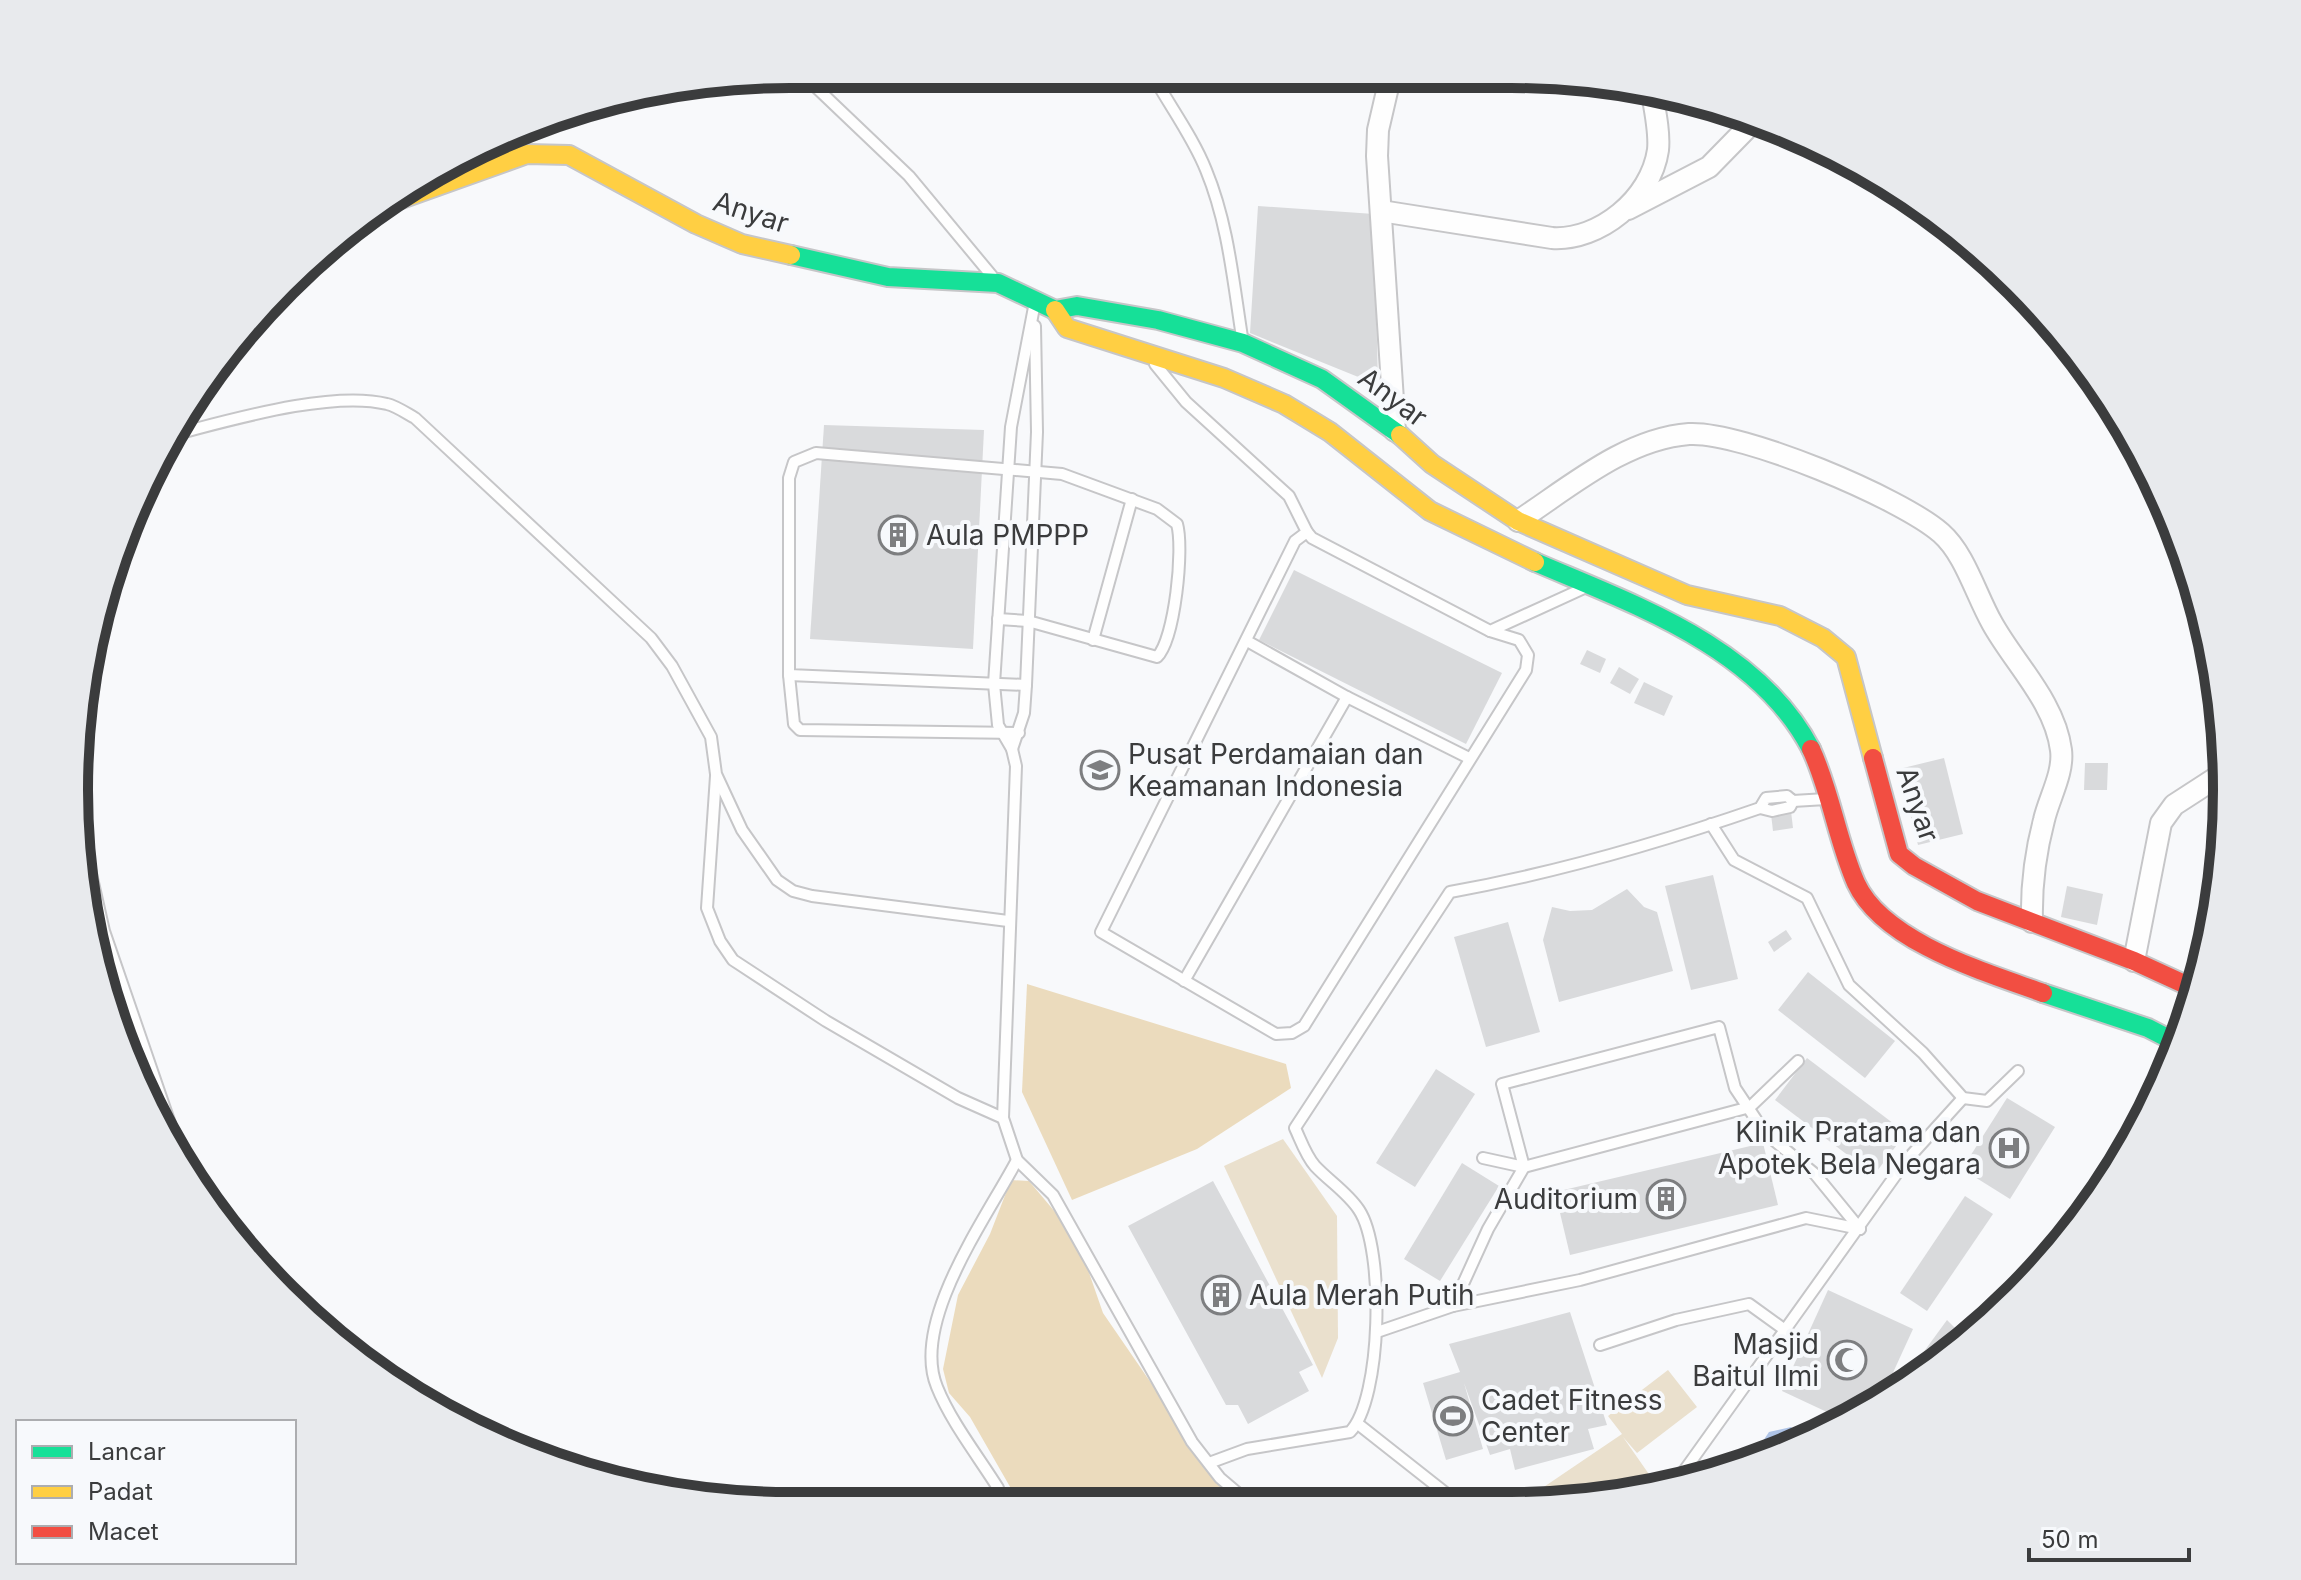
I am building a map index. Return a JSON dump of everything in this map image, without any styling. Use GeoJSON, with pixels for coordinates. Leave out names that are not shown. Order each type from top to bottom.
{"type":"FeatureCollection","features":[{"type":"Feature","properties":{"kind":"street"},"geometry":{"type":"LineString","coordinates":[[1388,88],[1378,130],[1395,431]]}},
{"type":"Feature","properties":{"kind":"street"},"geometry":{"type":"LineString","coordinates":[[1625,211],[1648,177],[1658,149],[1653,102]]}},
{"type":"Feature","properties":{"kind":"street"},"geometry":{"type":"LineString","coordinates":[[1381,211],[1566,238],[1591,232],[1709,167],[1747,129]]}},
{"type":"Feature","properties":{"kind":"street","name":"Anyar"},"geometry":{"type":"LineString","coordinates":[[425,190],[527,154],[569,155],[696,224],[742,244],[888,277],[998,283],[1055,310],[1077,306],[1093,308],[1243,343],[1322,379],[1395,431],[1432,464],[1518,521],[1687,595],[1780,616],[1823,638],[1846,657],[1899,854],[1917,871],[1950,892],[2134,961],[2185,985]]}},
{"type":"Feature","properties":{"kind":"street"},"geometry":{"type":"LineString","coordinates":[[1055,310],[1067,328],[1199,371],[1312,420],[1413,503],[1587,587],[1648,612],[1712,646],[1780,698],[1844,795],[1851,872],[1861,892],[1882,919],[1903,934],[1950,956],[2148,1028],[2168,1038]]}},
{"type":"Feature","properties":{"kind":"street"},"geometry":{"type":"LineString","coordinates":[[1518,521],[1640,445],[1692,434],[1727,439],[1808,463],[1896,506],[1941,533],[1956,551],[1992,624],[2041,701],[2060,745],[2060,768],[2030,883],[2032,922]]}},
{"type":"Feature","properties":{"kind":"street"},"geometry":{"type":"LineString","coordinates":[[2134,961],[2161,823],[2174,805],[2213,780]]}},
{"type":"Feature","properties":{"kind":"street"},"geometry":{"type":"LineString","coordinates":[[1844,795],[1881,786]]}},
{"type":"Feature","properties":{"kind":"lane"},"geometry":{"type":"LineString","coordinates":[[817,88],[909,176],[998,283]]}},
{"type":"Feature","properties":{"kind":"lane"},"geometry":{"type":"LineString","coordinates":[[1160,88],[1205,166],[1225,224],[1243,343]]}},
{"type":"Feature","properties":{"kind":"lane"},"geometry":{"type":"LineString","coordinates":[[1035,301],[1011,427],[994,684],[1000,733],[1012,749],[1016,766],[1003,1118],[1017,1160],[1053,1195],[1192,1442],[1220,1478],[1236,1492]]}},
{"type":"Feature","properties":{"kind":"lane"},"geometry":{"type":"LineString","coordinates":[[1012,749],[1019,733],[1026,685],[1034,471],[1035,301]]}},
{"type":"Feature","properties":{"kind":"lane"},"geometry":{"type":"LineString","coordinates":[[1150,356],[1178,394],[1289,496],[1312,538],[1490,631],[1519,640],[1528,655],[1526,670],[1502,713],[1469,758],[1304,1026],[1292,1033],[1276,1034],[1101,932],[1295,541],[1307,532]]}},
{"type":"Feature","properties":{"kind":"lane"},"geometry":{"type":"LineString","coordinates":[[187,431],[274,409],[314,404],[386,404],[415,418],[651,638],[672,666],[711,737],[716,774],[707,908],[720,941],[733,960],[826,1021],[958,1098],[1003,1118]]}},
{"type":"Feature","properties":{"kind":"lane"},"geometry":{"type":"LineString","coordinates":[[998,619],[1028,621],[1157,657],[1168,634],[1180,534],[1177,524],[1157,509],[1087,481],[1034,471],[816,453],[794,462],[789,478],[789,675],[794,724],[800,730],[1019,733]]}},
{"type":"Feature","properties":{"kind":"lane"},"geometry":{"type":"LineString","coordinates":[[1093,640],[1132,499]]}},
{"type":"Feature","properties":{"kind":"lane"},"geometry":{"type":"LineString","coordinates":[[1490,631],[1587,587]]}},
{"type":"Feature","properties":{"kind":"lane"},"geometry":{"type":"LineString","coordinates":[[1247,641],[1347,697],[1469,758]]}},
{"type":"Feature","properties":{"kind":"lane"},"geometry":{"type":"LineString","coordinates":[[789,675],[1026,685]]}},
{"type":"Feature","properties":{"kind":"lane"},"geometry":{"type":"LineString","coordinates":[[1184,981],[1347,697]]}},
{"type":"Feature","properties":{"kind":"lane"},"geometry":{"type":"LineString","coordinates":[[716,774],[742,830],[777,880],[793,891],[1008,921]]}},
{"type":"Feature","properties":{"kind":"lane"},"geometry":{"type":"LineString","coordinates":[[1209,1463],[1247,1449],[1350,1432],[1358,1424],[1377,1332],[1376,1277],[1360,1212],[1314,1165],[1295,1128],[1450,892],[1519,879],[1760,808],[1772,811],[1790,807],[1793,801],[1844,795]]}},
{"type":"Feature","properties":{"kind":"lane"},"geometry":{"type":"LineString","coordinates":[[1711,824],[1734,860],[1807,898],[1849,985],[1923,1053],[1963,1098],[1987,1101],[2018,1071]]}},
{"type":"Feature","properties":{"kind":"lane"},"geometry":{"type":"LineString","coordinates":[[96,898],[104,931],[166,1110]]}},
{"type":"Feature","properties":{"kind":"lane"},"geometry":{"type":"LineString","coordinates":[[1453,1306],[1488,1229],[1524,1167],[1502,1084],[1719,1027],[1735,1088],[1765,1133],[1815,1174],[1860,1229]]}},
{"type":"Feature","properties":{"kind":"lane"},"geometry":{"type":"LineString","coordinates":[[1483,1158],[1524,1167],[1750,1107],[1798,1061]]}},
{"type":"Feature","properties":{"kind":"lane"},"geometry":{"type":"LineString","coordinates":[[1685,1470],[1905,1162],[1963,1098]]}},
{"type":"Feature","properties":{"kind":"lane"},"geometry":{"type":"LineString","coordinates":[[999,1492],[936,1386],[932,1354],[941,1303],[1017,1160]]}},
{"type":"Feature","properties":{"kind":"lane"},"geometry":{"type":"LineString","coordinates":[[1377,1332],[1453,1306],[1580,1280],[1806,1218],[1860,1229]]}},
{"type":"Feature","properties":{"kind":"lane"},"geometry":{"type":"LineString","coordinates":[[1600,1345],[1676,1320],[1749,1304],[1785,1330]]}},
{"type":"Feature","properties":{"kind":"lane"},"geometry":{"type":"LineString","coordinates":[[1358,1424],[1444,1492]]}},
{"type":"Feature","properties":{"kind":"shaded area"},"geometry":{"type":"Polygon","coordinates":[[[1027,984],[1286,1064],[1291,1088],[1197,1149],[1072,1200],[1022,1092],[1027,984]]]}},
{"type":"Feature","properties":{"kind":"shaded area"},"geometry":{"type":"Polygon","coordinates":[[[1283,1139],[1337,1216],[1338,1338],[1322,1378],[1224,1166],[1283,1139]]]}},
{"type":"Feature","properties":{"kind":"shaded area"},"geometry":{"type":"Polygon","coordinates":[[[1011,1180],[1029,1181],[1077,1238],[1103,1313],[1229,1492],[1013,1492],[970,1417],[949,1393],[943,1369],[958,1295],[990,1234],[1011,1180]]]}},
{"type":"Feature","properties":{"kind":"shaded area"},"geometry":{"type":"Polygon","coordinates":[[[1668,1370],[1697,1407],[1637,1453],[1623,1437],[1652,1478],[1603,1486],[1538,1491],[1622,1434],[1608,1416],[1668,1370]]]}},
{"type":"Feature","properties":{"kind":"water"},"geometry":{"type":"Polygon","coordinates":[[[1791,1427],[1796,1432],[1759,1447],[1769,1432],[1791,1427]]]}},
{"type":"Feature","properties":{"kind":"building"},"geometry":{"type":"Polygon","coordinates":[[[1258,206],[1374,214],[1378,385],[1250,333],[1258,206]]]}},
{"type":"Feature","properties":{"kind":"building","name":"Aula PMPPP"},"geometry":{"type":"Polygon","coordinates":[[[824,425],[984,430],[973,649],[810,639],[824,425]]]}},
{"type":"Feature","properties":{"kind":"building"},"geometry":{"type":"Polygon","coordinates":[[[1294,570],[1502,673],[1466,744],[1259,640],[1294,570]]]}},
{"type":"Feature","properties":{"kind":"building"},"geometry":{"type":"Polygon","coordinates":[[[1587,650],[1606,659],[1600,673],[1580,664],[1587,650]]]}},
{"type":"Feature","properties":{"kind":"building"},"geometry":{"type":"Polygon","coordinates":[[[1619,667],[1639,679],[1630,694],[1610,683],[1619,667]]]}},
{"type":"Feature","properties":{"kind":"building"},"geometry":{"type":"Polygon","coordinates":[[[1644,682],[1673,696],[1664,716],[1634,703],[1644,682]]]}},
{"type":"Feature","properties":{"kind":"building"},"geometry":{"type":"Polygon","coordinates":[[[1944,758],[1963,834],[1918,845],[1899,769],[1944,758]]]}},
{"type":"Feature","properties":{"kind":"building"},"geometry":{"type":"Polygon","coordinates":[[[2085,763],[2108,763],[2107,790],[2084,790],[2085,763]]]}},
{"type":"Feature","properties":{"kind":"building"},"geometry":{"type":"Polygon","coordinates":[[[1791,811],[1793,828],[1773,831],[1771,814],[1791,811]]]}},
{"type":"Feature","properties":{"kind":"building"},"geometry":{"type":"Polygon","coordinates":[[[1713,875],[1738,979],[1691,990],[1665,886],[1713,875]]]}},
{"type":"Feature","properties":{"kind":"building"},"geometry":{"type":"Polygon","coordinates":[[[2067,886],[2103,894],[2097,925],[2061,917],[2067,886]]]}},
{"type":"Feature","properties":{"kind":"building"},"geometry":{"type":"Polygon","coordinates":[[[1627,889],[1644,907],[1657,912],[1673,971],[1559,1002],[1543,940],[1552,907],[1570,911],[1592,910],[1627,889]]]}},
{"type":"Feature","properties":{"kind":"building"},"geometry":{"type":"Polygon","coordinates":[[[1508,922],[1540,1032],[1486,1047],[1454,937],[1508,922]]]}},
{"type":"Feature","properties":{"kind":"building"},"geometry":{"type":"Polygon","coordinates":[[[1786,930],[1792,939],[1774,952],[1768,942],[1786,930]]]}},
{"type":"Feature","properties":{"kind":"building"},"geometry":{"type":"Polygon","coordinates":[[[1808,972],[1895,1041],[1865,1078],[1778,1010],[1808,972]]]}},
{"type":"Feature","properties":{"kind":"building"},"geometry":{"type":"Polygon","coordinates":[[[1807,1058],[1906,1133],[1874,1175],[1775,1100],[1807,1058]]]}},
{"type":"Feature","properties":{"kind":"building"},"geometry":{"type":"Polygon","coordinates":[[[1436,1069],[1475,1094],[1415,1187],[1376,1163],[1436,1069]]]}},
{"type":"Feature","properties":{"kind":"building","name":"Klinik Pratama dan Apotek Bela Negara"},"geometry":{"type":"Polygon","coordinates":[[[2007,1098],[2055,1127],[2010,1199],[1962,1169],[2007,1098]]]}},
{"type":"Feature","properties":{"kind":"building","name":"Auditorium"},"geometry":{"type":"Polygon","coordinates":[[[1763,1143],[1778,1205],[1570,1255],[1555,1192],[1763,1143]]]}},
{"type":"Feature","properties":{"kind":"building"},"geometry":{"type":"Polygon","coordinates":[[[1462,1163],[1499,1186],[1440,1281],[1404,1259],[1462,1163]]]}},
{"type":"Feature","properties":{"kind":"building","name":"Aula Merah Putih"},"geometry":{"type":"Polygon","coordinates":[[[1213,1181],[1313,1365],[1299,1372],[1309,1391],[1248,1424],[1238,1405],[1226,1405],[1128,1226],[1213,1181]]]}},
{"type":"Feature","properties":{"kind":"building"},"geometry":{"type":"Polygon","coordinates":[[[1965,1196],[1993,1214],[1927,1311],[1900,1293],[1965,1196]]]}},
{"type":"Feature","properties":{"kind":"building","name":"Masjid Baitul Ilmi"},"geometry":{"type":"Polygon","coordinates":[[[1828,1290],[1913,1329],[1889,1381],[1832,1414],[1782,1391],[1828,1290]]]}},
{"type":"Feature","properties":{"kind":"building"},"geometry":{"type":"Polygon","coordinates":[[[1570,1312],[1607,1425],[1588,1429],[1594,1449],[1515,1470],[1510,1449],[1490,1455],[1464,1383],[1483,1449],[1446,1460],[1423,1383],[1460,1372],[1449,1344],[1570,1312]]]}},
{"type":"Feature","properties":{"kind":"building"},"geometry":{"type":"Polygon","coordinates":[[[1947,1320],[1958,1331],[1915,1364],[1947,1320]]]}},
{"type":"Feature","properties":{"kind":"traffic: fast"},"geometry":{"type":"LineString","coordinates":[[791,255],[888,277],[998,283],[1055,310],[1077,306],[1158,320],[1243,343],[1322,379],[1400,435]]}},
{"type":"Feature","properties":{"kind":"traffic: fast"},"geometry":{"type":"LineString","coordinates":[[1535,562],[1652,613],[1727,656],[1760,683],[1788,713],[1811,749]]}},
{"type":"Feature","properties":{"kind":"traffic: fast"},"geometry":{"type":"LineString","coordinates":[[2043,993],[2148,1028],[2168,1038]]}},
{"type":"Feature","properties":{"kind":"traffic: slow"},"geometry":{"type":"LineString","coordinates":[[425,190],[527,154],[569,155],[696,224],[742,244],[791,255]]}},
{"type":"Feature","properties":{"kind":"traffic: slow"},"geometry":{"type":"LineString","coordinates":[[1055,310],[1067,328],[1224,378],[1284,404],[1330,432],[1430,511],[1535,562]]}},
{"type":"Feature","properties":{"kind":"traffic: slow"},"geometry":{"type":"LineString","coordinates":[[1400,435],[1432,464],[1518,521],[1687,595],[1780,616],[1823,638],[1846,657],[1873,758]]}},
{"type":"Feature","properties":{"kind":"traffic: jam"},"geometry":{"type":"LineString","coordinates":[[1811,749],[1849,867],[1869,904],[1888,922],[1938,952],[2043,993]]}},
{"type":"Feature","properties":{"kind":"traffic: jam"},"geometry":{"type":"LineString","coordinates":[[1873,758],[1899,854],[1914,866],[1977,901],[2134,961],[2185,985]]}},
{"type":"Feature","properties":{"kind":"place","name":"Aula PMPPP"},"geometry":{"type":"Point","coordinates":[898,535]}},
{"type":"Feature","properties":{"kind":"place","name":"Pusat Perdamaian dan Keamanan Indonesia"},"geometry":{"type":"Point","coordinates":[1100,770]}},
{"type":"Feature","properties":{"kind":"place","name":"Klinik Pratama dan Apotek Bela Negara"},"geometry":{"type":"Point","coordinates":[2009,1148]}},
{"type":"Feature","properties":{"kind":"place","name":"Auditorium"},"geometry":{"type":"Point","coordinates":[1666,1199]}},
{"type":"Feature","properties":{"kind":"place","name":"Aula Merah Putih"},"geometry":{"type":"Point","coordinates":[1221,1295]}},
{"type":"Feature","properties":{"kind":"place","name":"Masjid Baitul Ilmi"},"geometry":{"type":"Point","coordinates":[1847,1360]}},
{"type":"Feature","properties":{"kind":"place","name":"Cadet Fitness Center"},"geometry":{"type":"Point","coordinates":[1453,1416]}}]}
